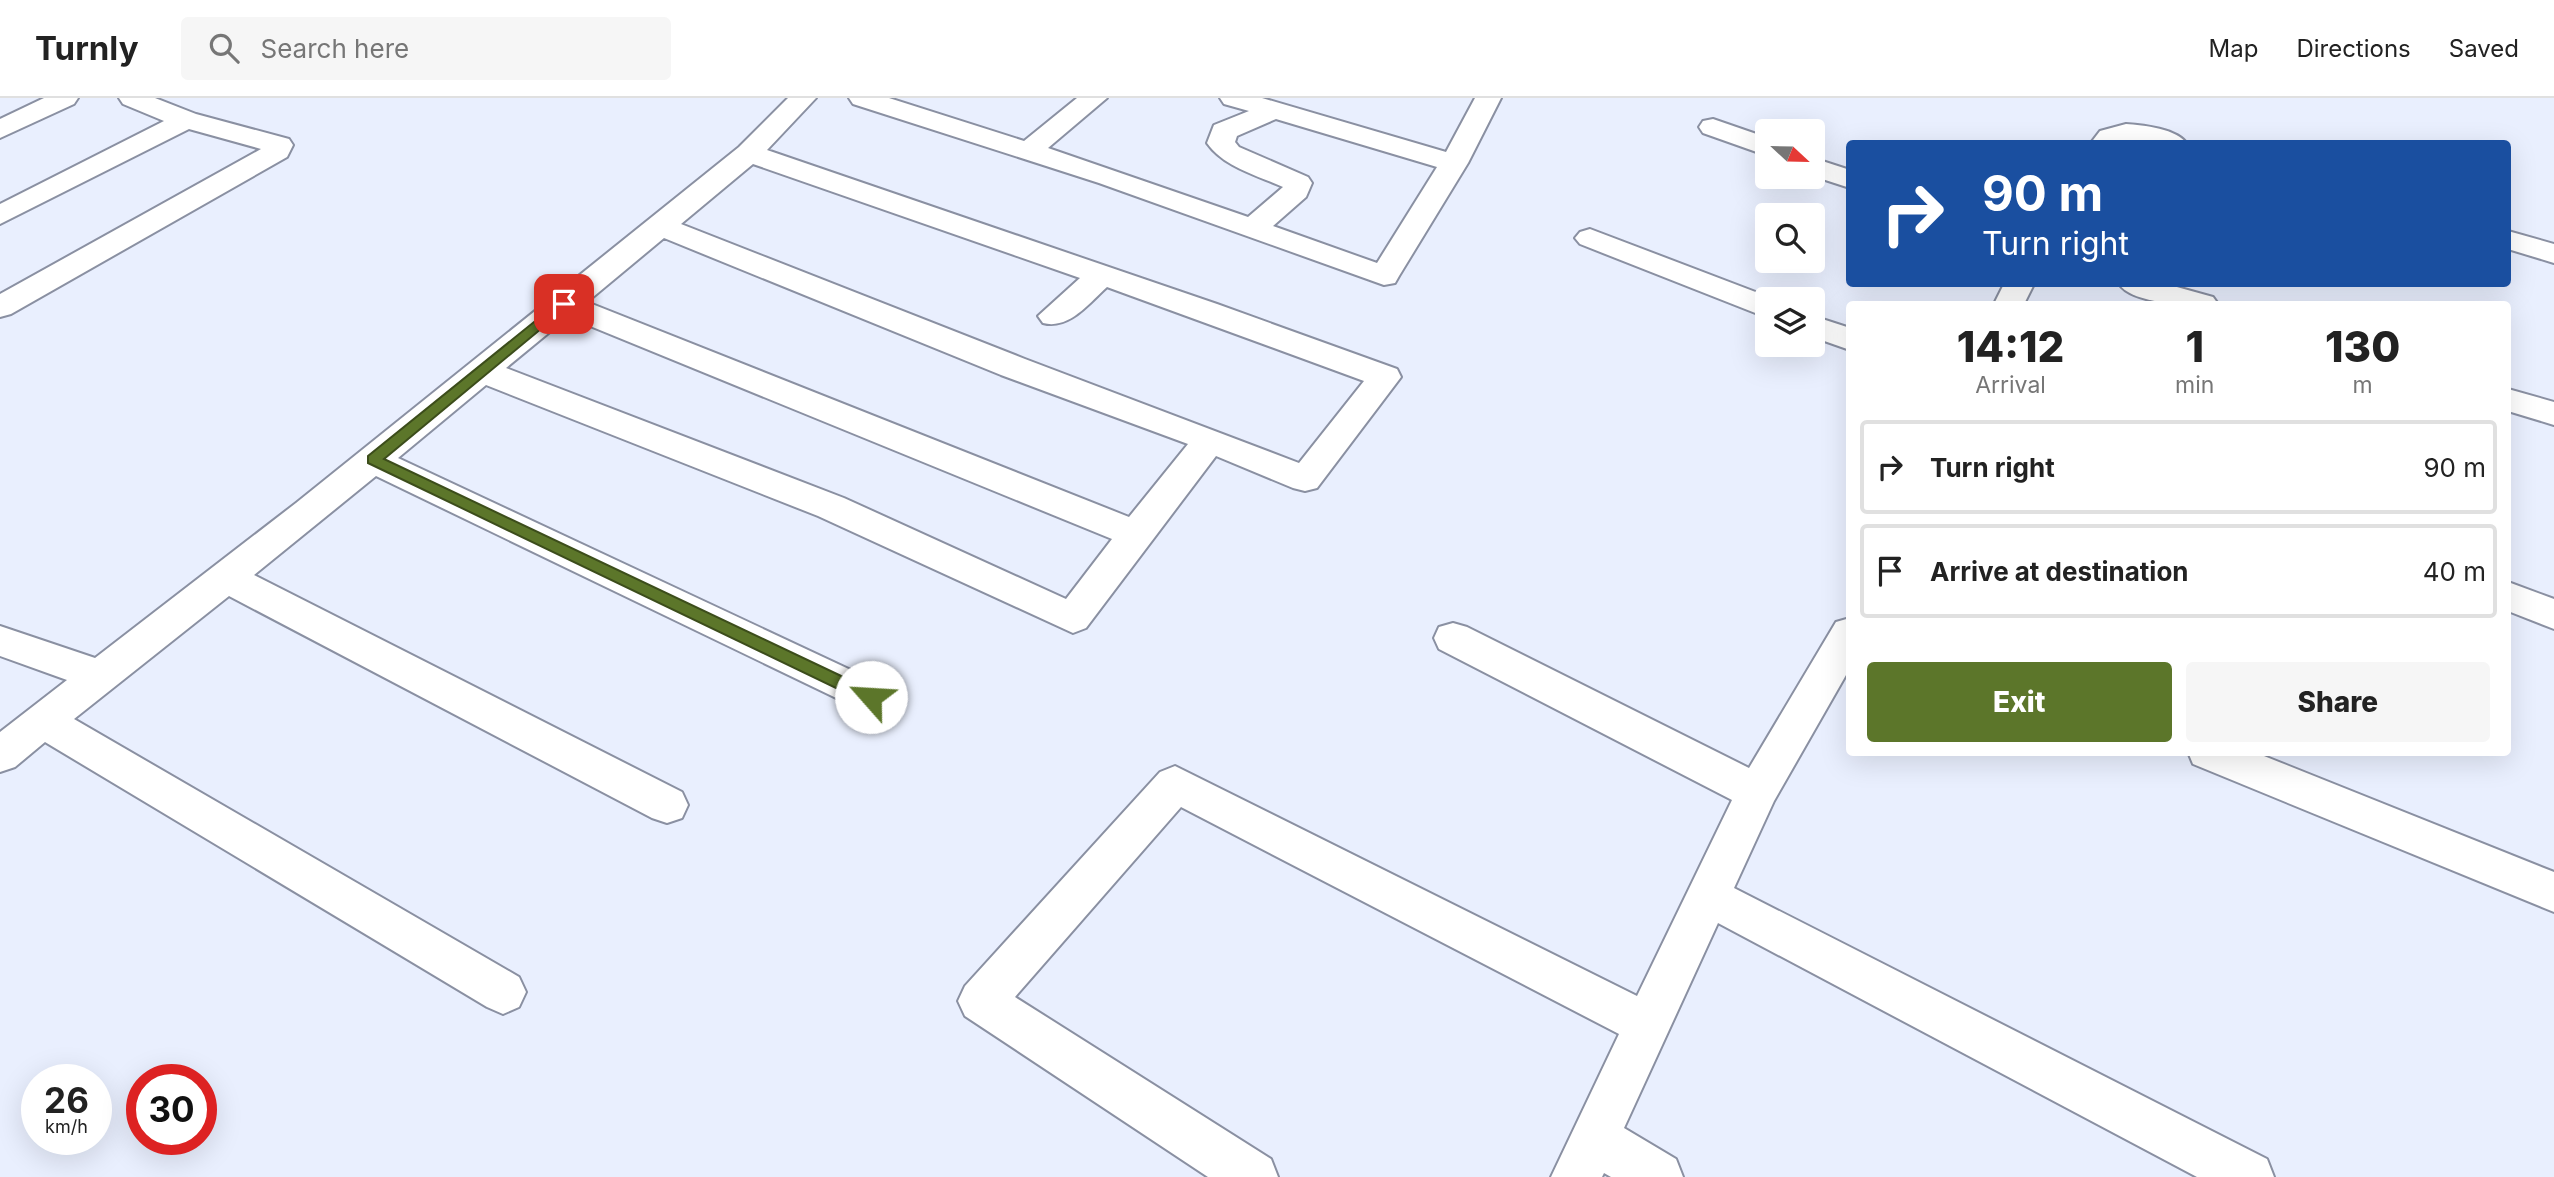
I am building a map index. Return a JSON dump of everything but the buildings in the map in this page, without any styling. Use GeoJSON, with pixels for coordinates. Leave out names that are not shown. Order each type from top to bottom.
{"type":"FeatureCollection","features":[{"type":"Feature","properties":{"kind":"street"},"geometry":{"type":"LineString","coordinates":[[0,130],[65,98]]}},
{"type":"Feature","properties":{"kind":"street"},"geometry":{"type":"LineString","coordinates":[[0,307],[277,151],[279,145],[186,120],[132,98]]}},
{"type":"Feature","properties":{"kind":"street"},"geometry":{"type":"LineString","coordinates":[[0,755],[373,460],[660,226],[749,153],[803,98]]}},
{"type":"Feature","properties":{"kind":"street"},"geometry":{"type":"LineString","coordinates":[[862,98],[1028,151],[1384,276],[1454,163],[1488,98]]}},
{"type":"Feature","properties":{"kind":"street"},"geometry":{"type":"LineString","coordinates":[[1028,151],[1094,98]]}},
{"type":"Feature","properties":{"kind":"street"},"geometry":{"type":"LineString","coordinates":[[1233,98],[1454,163]]}},
{"type":"Feature","properties":{"kind":"street"},"geometry":{"type":"LineString","coordinates":[[1252,229],[1296,191],[1298,183],[1229,153],[1221,143],[1224,131],[1275,110]]}},
{"type":"Feature","properties":{"kind":"street"},"geometry":{"type":"LineString","coordinates":[[0,215],[186,120]]}},
{"type":"Feature","properties":{"kind":"street"},"geometry":{"type":"LineString","coordinates":[[1713,127],[1755,143]]}},
{"type":"Feature","properties":{"kind":"street"},"geometry":{"type":"LineString","coordinates":[[2106,140],[2120,131],[2157,140]]}},
{"type":"Feature","properties":{"kind":"street"},"geometry":{"type":"LineString","coordinates":[[660,226],[1013,367],[1210,440],[1305,479],[1385,377],[1102,275],[749,153]]}},
{"type":"Feature","properties":{"kind":"street"},"geometry":{"type":"LineString","coordinates":[[1825,171],[1846,178]]}},
{"type":"Feature","properties":{"kind":"street"},"geometry":{"type":"LineString","coordinates":[[1590,238],[1755,303]]}},
{"type":"Feature","properties":{"kind":"street"},"geometry":{"type":"LineString","coordinates":[[2511,241],[2554,254]]}},
{"type":"Feature","properties":{"kind":"street"},"geometry":{"type":"LineString","coordinates":[[1054,316],[1102,275]]}},
{"type":"Feature","properties":{"kind":"street"},"geometry":{"type":"LineString","coordinates":[[2144,287],[2192,301]]}},
{"type":"Feature","properties":{"kind":"street"},"geometry":{"type":"LineString","coordinates":[[564,304],[1136,534]]}},
{"type":"Feature","properties":{"kind":"street"},"geometry":{"type":"LineString","coordinates":[[1825,331],[1846,338]]}},
{"type":"Feature","properties":{"kind":"street"},"geometry":{"type":"LineString","coordinates":[[482,371],[831,507],[1073,618],[1210,440]]}},
{"type":"Feature","properties":{"kind":"street"},"geometry":{"type":"LineString","coordinates":[[2511,401],[2554,414]]}},
{"type":"Feature","properties":{"kind":"street"},"geometry":{"type":"LineString","coordinates":[[373,460],[871,697]]}},
{"type":"Feature","properties":{"kind":"street"},"geometry":{"type":"LineString","coordinates":[[225,577],[667,805]]}},
{"type":"Feature","properties":{"kind":"street"},"geometry":{"type":"LineString","coordinates":[[2511,597],[2554,614]]}},
{"type":"Feature","properties":{"kind":"street"},"geometry":{"type":"LineString","coordinates":[[1453,638],[1757,792]]}},
{"type":"Feature","properties":{"kind":"street"},"geometry":{"type":"LineString","coordinates":[[1658,1177],[1585,1158],[1757,792],[1846,640]]}},
{"type":"Feature","properties":{"kind":"street"},"geometry":{"type":"LineString","coordinates":[[0,641],[102,676]]}},
{"type":"Feature","properties":{"kind":"street"},"geometry":{"type":"LineString","coordinates":[[43,720],[503,992]]}},
{"type":"Feature","properties":{"kind":"street"},"geometry":{"type":"LineString","coordinates":[[2218,756],[2554,892]]}},
{"type":"Feature","properties":{"kind":"street"},"geometry":{"type":"LineString","coordinates":[[1253,1177],[981,1001],[1175,784],[1647,1025]]}},
{"type":"Feature","properties":{"kind":"street"},"geometry":{"type":"LineString","coordinates":[[1708,896],[2249,1177]]}},
{"type":"Feature","properties":{"kind":"route"},"geometry":{"type":"LineString","coordinates":[[564,304],[373,460],[871,697]]}}]}
